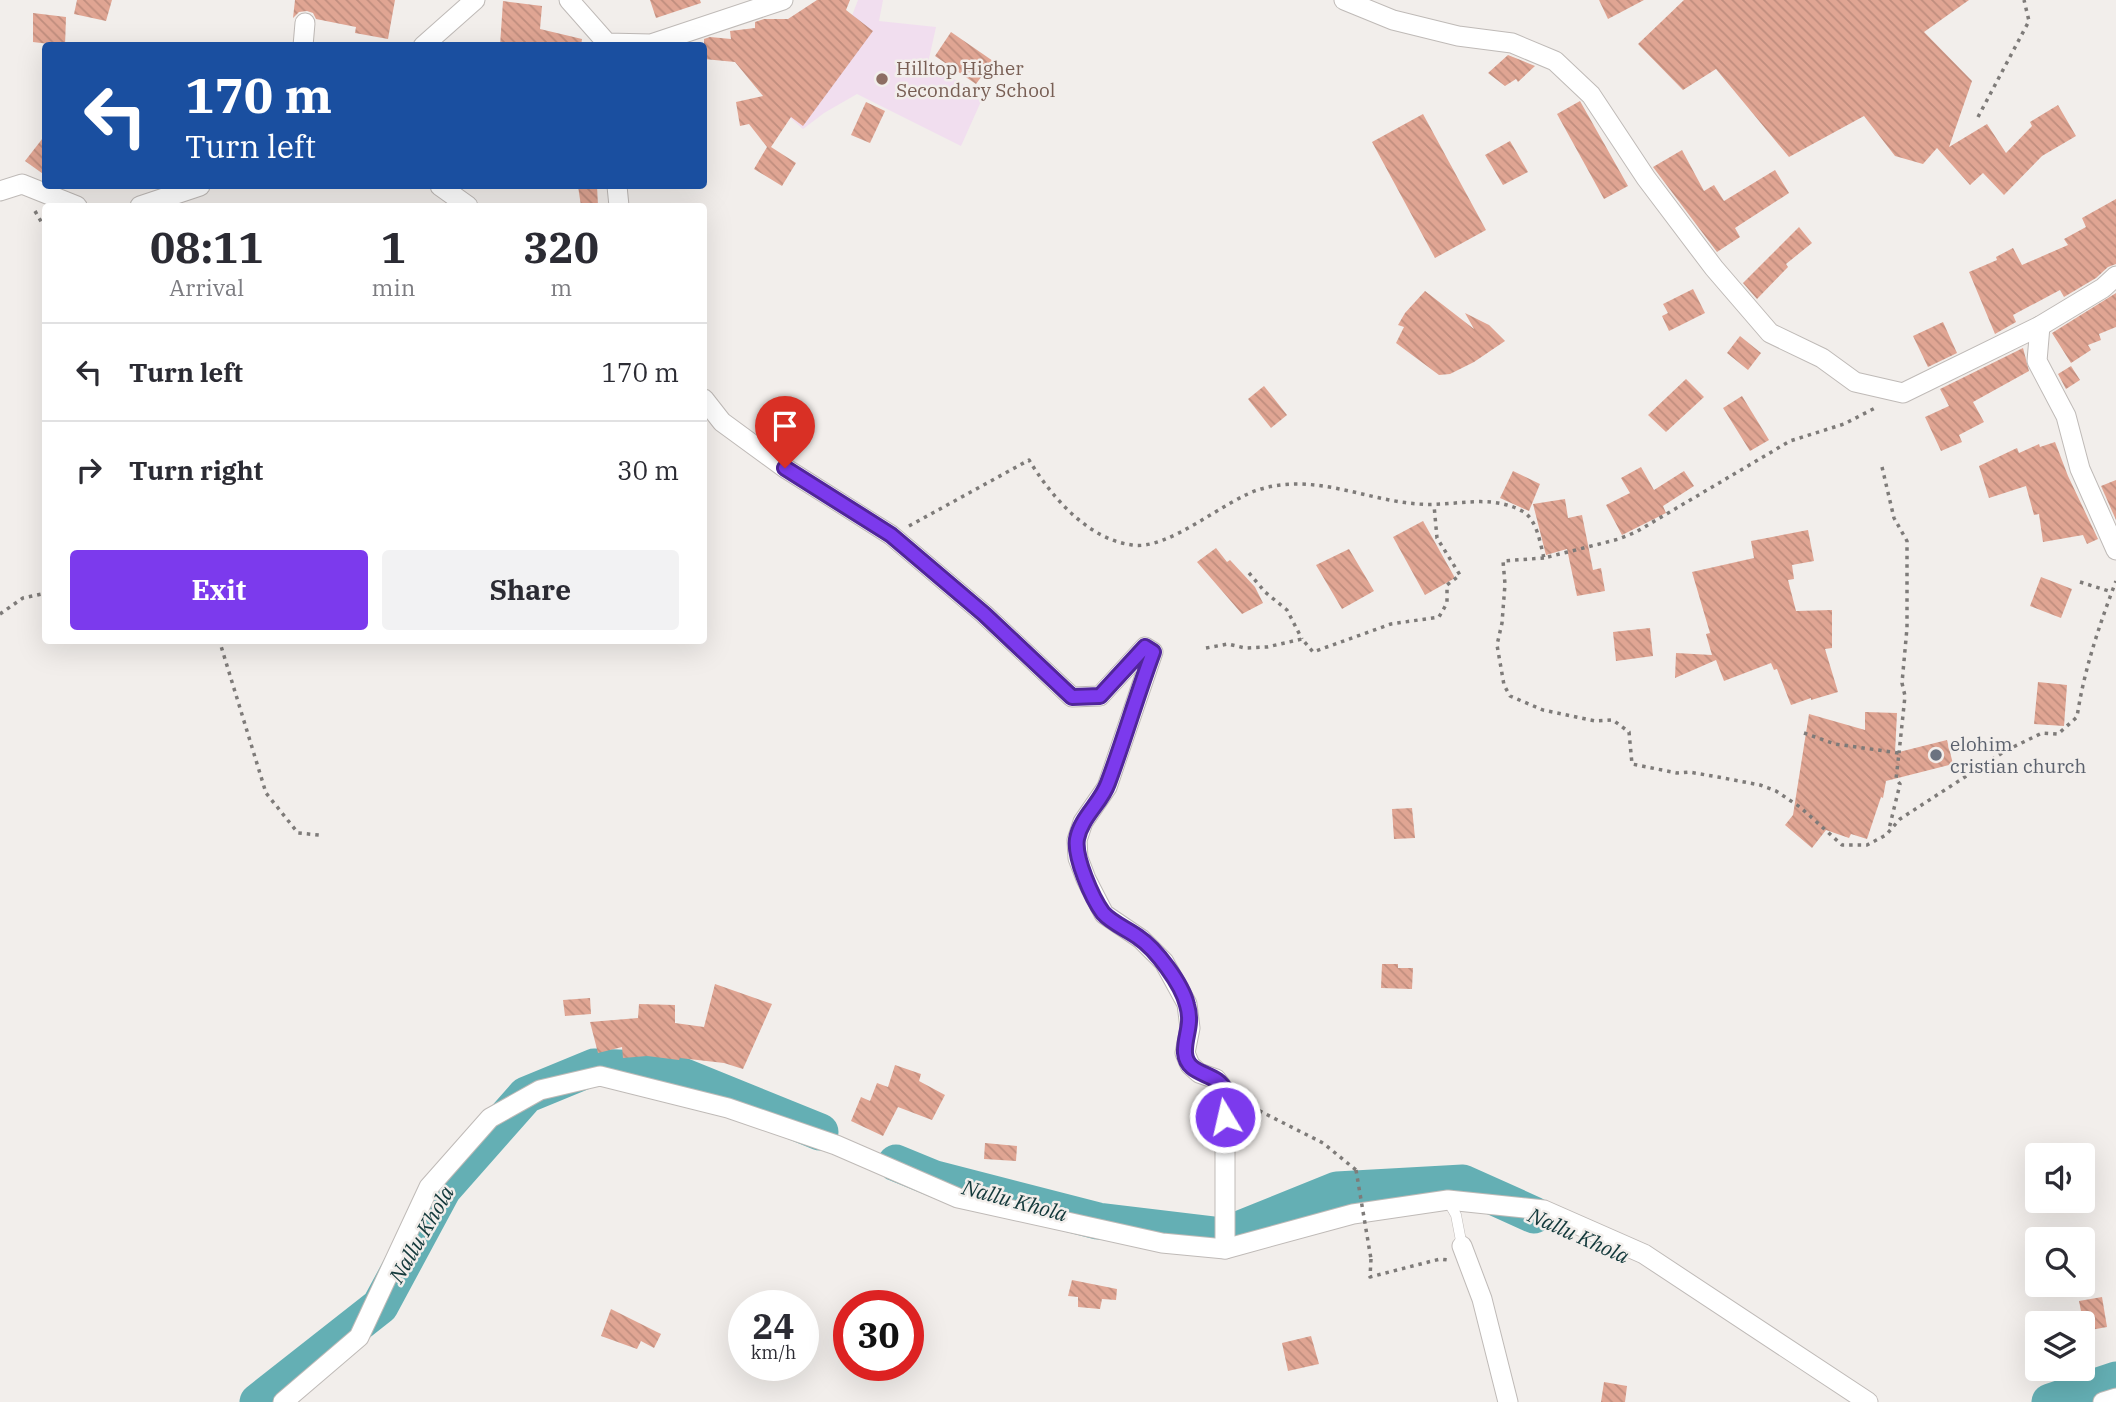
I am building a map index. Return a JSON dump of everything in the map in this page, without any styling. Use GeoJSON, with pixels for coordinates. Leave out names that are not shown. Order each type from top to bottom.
{"type":"FeatureCollection","features":[{"type":"Feature","properties":{"kind":"street"},"geometry":{"type":"LineString","coordinates":[[428,42],[475,0]]}},
{"type":"Feature","properties":{"kind":"street"},"geometry":{"type":"LineString","coordinates":[[569,0],[606,42]]}},
{"type":"Feature","properties":{"kind":"street"},"geometry":{"type":"LineString","coordinates":[[657,42],[783,0]]}},
{"type":"Feature","properties":{"kind":"street"},"geometry":{"type":"LineString","coordinates":[[1344,0],[1392,20],[1458,36],[1512,43],[1555,61],[1591,95],[1714,268],[1770,333],[1822,358],[1855,382],[1903,393],[2040,326],[2103,288],[2116,276]]}},
{"type":"Feature","properties":{"kind":"street"},"geometry":{"type":"LineString","coordinates":[[303,42],[305,23]]}},
{"type":"Feature","properties":{"kind":"street"},"geometry":{"type":"LineString","coordinates":[[0,191],[22,184],[70,203]]}},
{"type":"Feature","properties":{"kind":"street"},"geometry":{"type":"LineString","coordinates":[[149,203],[191,189]]}},
{"type":"Feature","properties":{"kind":"street"},"geometry":{"type":"LineString","coordinates":[[444,189],[464,203]]}},
{"type":"Feature","properties":{"kind":"street"},"geometry":{"type":"LineString","coordinates":[[2040,326],[2037,361],[2066,416],[2080,469],[2116,550]]}},
{"type":"Feature","properties":{"kind":"street"},"geometry":{"type":"LineString","coordinates":[[707,403],[722,422],[785,468],[891,535],[984,614],[1072,697],[1100,696],[1145,647],[1153,652],[1107,786],[1080,831],[1077,840],[1078,858],[1104,914],[1141,939],[1164,962],[1187,1004],[1190,1028],[1185,1053],[1190,1065],[1199,1073],[1216,1079],[1225,1091],[1225,1249]]}},
{"type":"Feature","properties":{"kind":"street"},"geometry":{"type":"LineString","coordinates":[[283,1402],[359,1337],[429,1187],[490,1118],[540,1090],[600,1076],[728,1108],[836,1144],[958,1198],[1161,1243],[1225,1249],[1353,1214],[1448,1200],[1544,1210],[1644,1254],[1868,1402]]}},
{"type":"Feature","properties":{"kind":"street"},"geometry":{"type":"LineString","coordinates":[[1464,1253],[1482,1299],[1508,1402]]}},
{"type":"Feature","properties":{"kind":"street"},"geometry":{"type":"LineString","coordinates":[[2103,1402],[2116,1398]]}},
{"type":"Feature","properties":{"kind":"lane"},"geometry":{"type":"LineString","coordinates":[[1448,1200],[1456,1215],[1464,1253]]}},
{"type":"Feature","properties":{"kind":"path"},"geometry":{"type":"LineString","coordinates":[[1978,117],[2029,21],[2024,0]]}},
{"type":"Feature","properties":{"kind":"path"},"geometry":{"type":"LineString","coordinates":[[1903,393],[1844,424],[1790,441],[1636,532],[1619,539],[1544,558],[1503,561],[1505,584],[1497,645],[1504,685],[1510,696],[1543,710],[1595,721],[1613,720],[1629,732],[1632,764],[1760,785],[1776,791],[1800,807],[1842,845],[1867,845],[1889,831],[1899,818],[2005,751],[2042,733],[2058,734],[2077,718],[2085,671],[2116,581]]}},
{"type":"Feature","properties":{"kind":"path"},"geometry":{"type":"LineString","coordinates":[[891,535],[1029,460],[1042,481],[1077,518],[1112,541],[1135,546],[1160,541],[1259,489],[1295,482],[1414,504],[1434,505],[1480,499],[1524,511],[1536,528],[1544,558]]}},
{"type":"Feature","properties":{"kind":"path"},"geometry":{"type":"LineString","coordinates":[[1882,467],[1894,518],[1907,541],[1907,628],[1902,683],[1905,696],[1896,779],[1900,784],[1889,831]]}},
{"type":"Feature","properties":{"kind":"path"},"geometry":{"type":"LineString","coordinates":[[1249,573],[1265,592],[1287,610],[1302,639],[1313,652],[1391,624],[1439,618],[1447,603],[1447,585],[1460,575],[1437,538],[1434,505]]}},
{"type":"Feature","properties":{"kind":"path"},"geometry":{"type":"LineString","coordinates":[[2081,582],[2112,592]]}},
{"type":"Feature","properties":{"kind":"path"},"geometry":{"type":"LineString","coordinates":[[0,614],[23,598],[42,594]]}},
{"type":"Feature","properties":{"kind":"path"},"geometry":{"type":"LineString","coordinates":[[1206,648],[1228,645],[1245,648],[1267,647],[1302,639]]}},
{"type":"Feature","properties":{"kind":"path"},"geometry":{"type":"LineString","coordinates":[[220,644],[266,793],[298,832],[319,835]]}},
{"type":"Feature","properties":{"kind":"path"},"geometry":{"type":"LineString","coordinates":[[1804,733],[1835,744],[1899,753]]}},
{"type":"Feature","properties":{"kind":"path"},"geometry":{"type":"LineString","coordinates":[[1225,1091],[1258,1112],[1323,1143],[1356,1170],[1371,1259],[1370,1278],[1464,1253]]}},
{"type":"Feature","properties":{"kind":"shaded area","name":"Hilltop Higher Secondary School"},"geometry":{"type":"Polygon","coordinates":[[[858,0],[883,0],[879,21],[936,27],[928,63],[983,97],[961,146],[857,94],[803,129],[786,114],[848,26],[858,0]]]}},
{"type":"Feature","properties":{"kind":"building"},"geometry":{"type":"Polygon","coordinates":[[[77,0],[112,0],[106,21],[74,14],[77,0]]]}},
{"type":"Feature","properties":{"kind":"building"},"geometry":{"type":"Polygon","coordinates":[[[295,0],[395,0],[388,39],[355,33],[356,27],[316,19],[313,13],[307,11],[299,12],[293,18],[295,0]]]}},
{"type":"Feature","properties":{"kind":"building"},"geometry":{"type":"Polygon","coordinates":[[[650,0],[700,0],[701,3],[656,18],[650,0]]]}},
{"type":"Feature","properties":{"kind":"building"},"geometry":{"type":"Polygon","coordinates":[[[817,0],[850,0],[846,10],[873,31],[803,126],[791,117],[771,147],[796,163],[782,186],[754,169],[767,147],[749,124],[740,126],[736,102],[763,96],[735,62],[707,59],[707,42],[704,42],[704,39],[731,39],[730,31],[755,28],[755,22],[764,19],[788,19],[817,0]]]}},
{"type":"Feature","properties":{"kind":"building"},"geometry":{"type":"Polygon","coordinates":[[[1599,0],[1644,0],[1608,19],[1599,0]]]}},
{"type":"Feature","properties":{"kind":"building"},"geometry":{"type":"Polygon","coordinates":[[[1684,0],[1969,0],[1924,32],[1972,81],[1949,147],[1987,124],[2006,153],[2032,126],[2030,122],[2058,105],[2076,136],[2042,156],[2004,195],[1983,173],[1970,185],[1937,148],[1923,164],[1895,156],[1864,116],[1789,157],[1716,69],[1683,90],[1638,44],[1684,0]]]}},
{"type":"Feature","properties":{"kind":"building"},"geometry":{"type":"Polygon","coordinates":[[[503,1],[542,6],[540,29],[582,39],[582,42],[500,42],[503,1]]]}},
{"type":"Feature","properties":{"kind":"building"},"geometry":{"type":"Polygon","coordinates":[[[33,13],[66,17],[65,42],[33,42],[33,13]]]}},
{"type":"Feature","properties":{"kind":"building"},"geometry":{"type":"Polygon","coordinates":[[[951,32],[993,61],[976,84],[935,56],[951,32]]]}},
{"type":"Feature","properties":{"kind":"building"},"geometry":{"type":"Polygon","coordinates":[[[1508,55],[1535,66],[1518,82],[1516,79],[1505,86],[1488,73],[1508,55]]]}},
{"type":"Feature","properties":{"kind":"building"},"geometry":{"type":"Polygon","coordinates":[[[1580,101],[1628,186],[1604,199],[1557,114],[1580,101]]]}},
{"type":"Feature","properties":{"kind":"building"},"geometry":{"type":"Polygon","coordinates":[[[866,102],[885,111],[870,143],[851,135],[866,102]]]}},
{"type":"Feature","properties":{"kind":"building"},"geometry":{"type":"Polygon","coordinates":[[[1423,114],[1486,230],[1435,258],[1372,142],[1423,114]]]}},
{"type":"Feature","properties":{"kind":"building"},"geometry":{"type":"Polygon","coordinates":[[[42,139],[42,173],[25,161],[42,139]]]}},
{"type":"Feature","properties":{"kind":"building"},"geometry":{"type":"Polygon","coordinates":[[[1510,141],[1528,172],[1503,185],[1485,155],[1510,141]]]}},
{"type":"Feature","properties":{"kind":"building"},"geometry":{"type":"Polygon","coordinates":[[[1682,150],[1704,191],[1714,185],[1724,201],[1775,170],[1789,193],[1735,228],[1740,237],[1717,252],[1653,167],[1682,150]]]}},
{"type":"Feature","properties":{"kind":"building"},"geometry":{"type":"Polygon","coordinates":[[[578,189],[597,189],[598,203],[581,203],[578,189]]]}},
{"type":"Feature","properties":{"kind":"building"},"geometry":{"type":"Polygon","coordinates":[[[2116,199],[2116,264],[2064,297],[2060,290],[2013,315],[2016,322],[1995,334],[1969,272],[1997,260],[1996,257],[2013,248],[2022,265],[2068,245],[2064,239],[2086,227],[2082,218],[2116,199]]]}},
{"type":"Feature","properties":{"kind":"building"},"geometry":{"type":"Polygon","coordinates":[[[1799,227],[1812,243],[1786,264],[1788,267],[1757,299],[1743,283],[1799,227]]]}},
{"type":"Feature","properties":{"kind":"building"},"geometry":{"type":"Polygon","coordinates":[[[1693,289],[1705,313],[1669,331],[1662,316],[1668,313],[1663,304],[1693,289]]]}},
{"type":"Feature","properties":{"kind":"building"},"geometry":{"type":"Polygon","coordinates":[[[1425,291],[1474,329],[1465,313],[1489,325],[1505,341],[1474,362],[1450,374],[1439,375],[1396,343],[1404,327],[1398,325],[1425,291]]]}},
{"type":"Feature","properties":{"kind":"building"},"geometry":{"type":"Polygon","coordinates":[[[2116,293],[2116,327],[2099,334],[2101,340],[2088,345],[2091,350],[2071,363],[2052,333],[2116,293]]]}},
{"type":"Feature","properties":{"kind":"building"},"geometry":{"type":"Polygon","coordinates":[[[1943,322],[1957,353],[1928,367],[1913,336],[1943,322]]]}},
{"type":"Feature","properties":{"kind":"building"},"geometry":{"type":"Polygon","coordinates":[[[1740,336],[1761,353],[1748,370],[1727,353],[1740,336]]]}},
{"type":"Feature","properties":{"kind":"building"},"geometry":{"type":"Polygon","coordinates":[[[2023,348],[2029,371],[1973,402],[1984,422],[1959,435],[1962,442],[1941,451],[1925,417],[1949,406],[1940,389],[2023,348]]]}},
{"type":"Feature","properties":{"kind":"building"},"geometry":{"type":"Polygon","coordinates":[[[2071,366],[2080,380],[2066,389],[2058,374],[2071,366]]]}},
{"type":"Feature","properties":{"kind":"building"},"geometry":{"type":"Polygon","coordinates":[[[1686,379],[1704,397],[1666,432],[1648,415],[1686,379]]]}},
{"type":"Feature","properties":{"kind":"building"},"geometry":{"type":"Polygon","coordinates":[[[1264,386],[1287,415],[1271,428],[1248,399],[1264,386]]]}},
{"type":"Feature","properties":{"kind":"building"},"geometry":{"type":"Polygon","coordinates":[[[1742,396],[1769,440],[1750,451],[1723,408],[1742,396]]]}},
{"type":"Feature","properties":{"kind":"building"},"geometry":{"type":"Polygon","coordinates":[[[2055,442],[2098,539],[2087,544],[2083,535],[2043,542],[2039,514],[2034,515],[2026,486],[1989,498],[1979,466],[2017,448],[2019,453],[2039,444],[2040,447],[2055,442]]]}},
{"type":"Feature","properties":{"kind":"building"},"geometry":{"type":"Polygon","coordinates":[[[1641,467],[1654,490],[1684,471],[1694,486],[1663,506],[1666,513],[1622,535],[1606,505],[1630,493],[1621,478],[1641,467]]]}},
{"type":"Feature","properties":{"kind":"building"},"geometry":{"type":"Polygon","coordinates":[[[1513,471],[1540,484],[1529,511],[1500,498],[1513,471]]]}},
{"type":"Feature","properties":{"kind":"building"},"geometry":{"type":"Polygon","coordinates":[[[2116,480],[2116,520],[2101,486],[2116,480]]]}},
{"type":"Feature","properties":{"kind":"building"},"geometry":{"type":"Polygon","coordinates":[[[1565,499],[1568,518],[1582,515],[1593,570],[1601,568],[1605,591],[1577,596],[1567,549],[1546,555],[1533,504],[1565,499]]]}},
{"type":"Feature","properties":{"kind":"building"},"geometry":{"type":"Polygon","coordinates":[[[1423,521],[1455,578],[1425,595],[1393,537],[1423,521]]]}},
{"type":"Feature","properties":{"kind":"building"},"geometry":{"type":"Polygon","coordinates":[[[1808,530],[1814,561],[1792,565],[1794,579],[1788,580],[1796,611],[1832,610],[1832,648],[1825,649],[1838,692],[1791,705],[1777,669],[1774,670],[1771,663],[1724,681],[1716,660],[1675,678],[1676,653],[1712,655],[1706,634],[1710,633],[1692,572],[1754,558],[1751,541],[1808,530]]]}},
{"type":"Feature","properties":{"kind":"building"},"geometry":{"type":"Polygon","coordinates":[[[1216,548],[1227,562],[1230,560],[1255,587],[1263,603],[1242,614],[1197,562],[1216,548]]]}},
{"type":"Feature","properties":{"kind":"building"},"geometry":{"type":"Polygon","coordinates":[[[1349,549],[1374,591],[1342,609],[1316,565],[1349,549]]]}},
{"type":"Feature","properties":{"kind":"building"},"geometry":{"type":"Polygon","coordinates":[[[2041,577],[2072,589],[2061,618],[2030,606],[2041,577]]]}},
{"type":"Feature","properties":{"kind":"building"},"geometry":{"type":"Polygon","coordinates":[[[1650,628],[1653,656],[1616,661],[1613,632],[1650,628]]]}},
{"type":"Feature","properties":{"kind":"building"},"geometry":{"type":"Polygon","coordinates":[[[2038,682],[2067,685],[2064,726],[2034,724],[2038,682]]]}},
{"type":"Feature","properties":{"kind":"building"},"geometry":{"type":"Polygon","coordinates":[[[1865,712],[1897,713],[1895,753],[1947,740],[1953,764],[1886,781],[1883,798],[1881,797],[1867,839],[1851,834],[1849,838],[1826,830],[1812,848],[1785,825],[1793,815],[1809,714],[1865,730],[1865,712]]]}},
{"type":"Feature","properties":{"kind":"building"},"geometry":{"type":"Polygon","coordinates":[[[1412,808],[1415,838],[1394,839],[1392,809],[1412,808]]]}},
{"type":"Feature","properties":{"kind":"building"},"geometry":{"type":"Polygon","coordinates":[[[1382,964],[1413,968],[1412,989],[1381,988],[1382,964]]]}},
{"type":"Feature","properties":{"kind":"building"},"geometry":{"type":"Polygon","coordinates":[[[715,984],[772,1004],[743,1069],[724,1063],[680,1058],[623,1058],[622,1047],[598,1053],[590,1022],[638,1018],[639,1004],[675,1005],[675,1023],[704,1027],[715,984]]]}},
{"type":"Feature","properties":{"kind":"building"},"geometry":{"type":"Polygon","coordinates":[[[590,998],[591,1014],[565,1016],[563,1000],[590,998]]]}},
{"type":"Feature","properties":{"kind":"building"},"geometry":{"type":"Polygon","coordinates":[[[895,1065],[921,1074],[919,1081],[945,1095],[932,1120],[898,1107],[883,1136],[851,1121],[861,1097],[870,1101],[877,1083],[888,1087],[895,1065]]]}},
{"type":"Feature","properties":{"kind":"building"},"geometry":{"type":"Polygon","coordinates":[[[985,1143],[1017,1146],[1016,1161],[984,1159],[985,1143]]]}},
{"type":"Feature","properties":{"kind":"building"},"geometry":{"type":"Polygon","coordinates":[[[1072,1280],[1117,1289],[1116,1300],[1102,1299],[1100,1309],[1078,1307],[1078,1297],[1068,1296],[1072,1280]]]}},
{"type":"Feature","properties":{"kind":"building"},"geometry":{"type":"Polygon","coordinates":[[[2102,1297],[2107,1327],[2095,1329],[2095,1311],[2081,1311],[2079,1301],[2102,1297]]]}},
{"type":"Feature","properties":{"kind":"building"},"geometry":{"type":"Polygon","coordinates":[[[611,1309],[661,1334],[654,1348],[641,1341],[637,1349],[601,1336],[611,1309]]]}},
{"type":"Feature","properties":{"kind":"building"},"geometry":{"type":"Polygon","coordinates":[[[1311,1336],[1319,1364],[1288,1371],[1282,1343],[1311,1336]]]}},
{"type":"Feature","properties":{"kind":"building"},"geometry":{"type":"Polygon","coordinates":[[[1604,1382],[1627,1386],[1625,1402],[1601,1402],[1604,1382]]]}},
{"type":"Feature","properties":{"kind":"waterway","name":"Nallu Khola"},"geometry":{"type":"LineString","coordinates":[[258,1402],[380,1306],[443,1189],[526,1095],[594,1067],[667,1070],[820,1132]]}},
{"type":"Feature","properties":{"kind":"waterway","name":"Nallu Khola"},"geometry":{"type":"LineString","coordinates":[[896,1163],[935,1179],[1098,1221],[1223,1236],[1337,1190],[1463,1183],[1534,1215]]}},
{"type":"Feature","properties":{"kind":"waterway","name":"Nallu Khola"},"geometry":{"type":"LineString","coordinates":[[2050,1402],[2116,1380]]}},
{"type":"Feature","properties":{"kind":"place","name":"Hilltop Higher Secondary School"},"geometry":{"type":"Point","coordinates":[882,79]}},
{"type":"Feature","properties":{"kind":"place","name":"elohim cristian church"},"geometry":{"type":"Point","coordinates":[1936,755]}},
{"type":"Feature","properties":{"kind":"route"},"geometry":{"type":"LineString","coordinates":[[785,468],[891,535],[984,614],[1072,697],[1100,696],[1145,647],[1153,652],[1107,786],[1083,822],[1077,840],[1078,858],[1104,914],[1141,939],[1164,962],[1187,1004],[1190,1028],[1185,1053],[1190,1065],[1199,1073],[1216,1079],[1225,1091],[1225,1117]]}}]}
